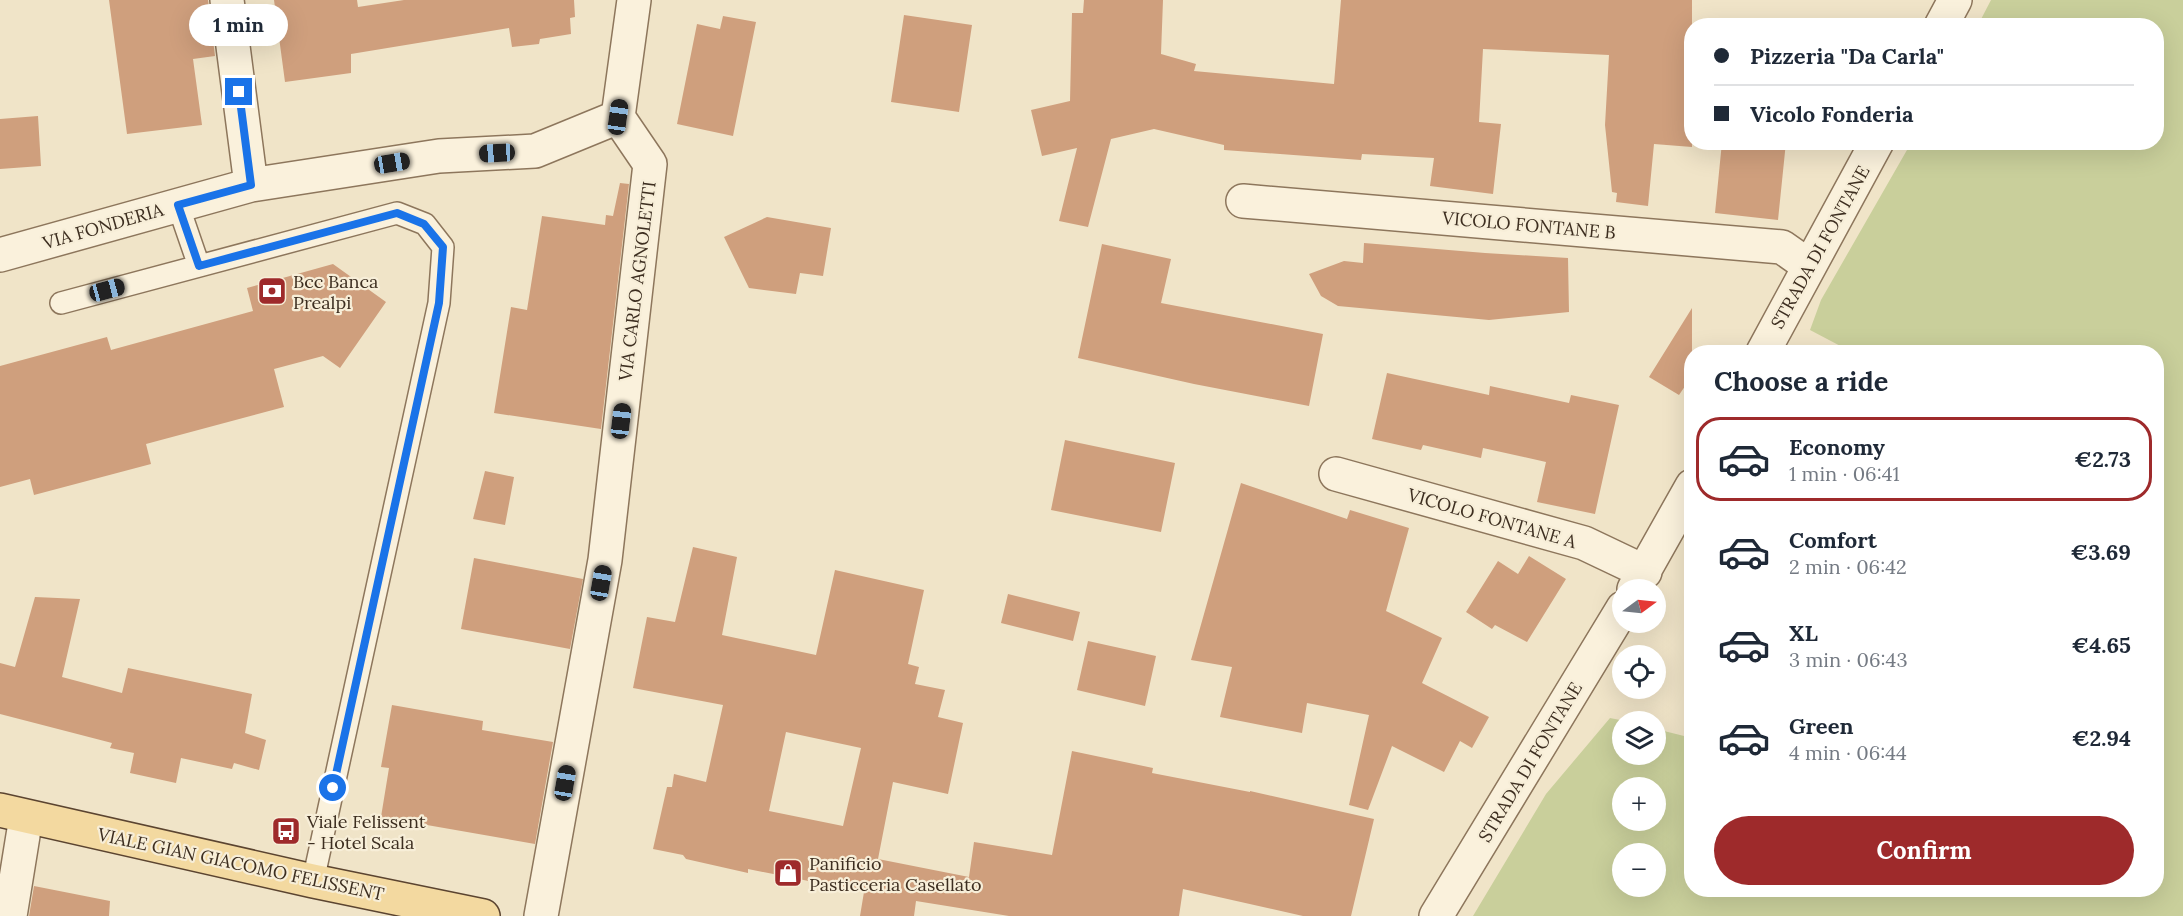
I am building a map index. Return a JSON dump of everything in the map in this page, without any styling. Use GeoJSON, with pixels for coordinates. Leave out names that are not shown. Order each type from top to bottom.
{"type":"FeatureCollection","features":[{"type":"Feature","properties":{"kind":"main road","name":"VIALE GIAN GIACOMO FELISSENT"},"geometry":{"type":"LineString","coordinates":[[13,814],[313,881],[483,916]]}},
{"type":"Feature","properties":{"kind":"street"},"geometry":{"type":"LineString","coordinates":[[227,0],[251,185]]}},
{"type":"Feature","properties":{"kind":"street"},"geometry":{"type":"LineString","coordinates":[[618,117],[634,0]]}},
{"type":"Feature","properties":{"kind":"street"},"geometry":{"type":"LineString","coordinates":[[1946,18],[1956,0]]}},
{"type":"Feature","properties":{"kind":"street","name":"VIA FONDERIA"},"geometry":{"type":"LineString","coordinates":[[0,255],[251,185],[439,156],[535,151],[618,117]]}},
{"type":"Feature","properties":{"kind":"street","name":"VIA CARLO AGNOLETTI"},"geometry":{"type":"LineString","coordinates":[[541,916],[605,560],[650,164],[618,117]]}},
{"type":"Feature","properties":{"kind":"street","name":"STRADA DI FONTANE"},"geometry":{"type":"LineString","coordinates":[[1767,345],[1873,150]]}},
{"type":"Feature","properties":{"kind":"street","name":"VICOLO FONTANE B"},"geometry":{"type":"LineString","coordinates":[[1243,201],[1782,247],[1809,266]]}},
{"type":"Feature","properties":{"kind":"street","name":"VICOLO FONTANE A"},"geometry":{"type":"LineString","coordinates":[[1336,474],[1584,543],[1637,579]]}},
{"type":"Feature","properties":{"kind":"street"},"geometry":{"type":"LineString","coordinates":[[1641,579],[1684,501]]}},
{"type":"Feature","properties":{"kind":"street","name":"STRADA DI FONTANE"},"geometry":{"type":"LineString","coordinates":[[1436,916],[1612,626]]}},
{"type":"Feature","properties":{"kind":"street"},"geometry":{"type":"LineString","coordinates":[[10,916],[13,814]]}},
{"type":"Feature","properties":{"kind":"lane"},"geometry":{"type":"LineString","coordinates":[[178,205],[199,266]]}},
{"type":"Feature","properties":{"kind":"lane"},"geometry":{"type":"LineString","coordinates":[[61,303],[397,213],[424,224],[443,247],[439,303],[313,881]]}},
{"type":"Feature","properties":{"kind":"green space"},"geometry":{"type":"Polygon","coordinates":[[[1991,0],[2183,0],[2183,916],[1473,916],[1546,794],[1610,718],[1612,718],[1612,765],[1666,765],[1666,732],[1684,736],[1684,897],[2164,897],[2164,345],[1838,345],[1810,330],[1821,300],[1907,150],[2164,150],[2164,18],[1982,18],[1991,0]]]}},
{"type":"Feature","properties":{"kind":"building"},"geometry":{"type":"Polygon","coordinates":[[[109,0],[208,0],[215,56],[193,59],[202,125],[127,134],[109,0]]]}},
{"type":"Feature","properties":{"kind":"building"},"geometry":{"type":"Polygon","coordinates":[[[274,0],[357,0],[358,7],[404,0],[574,0],[575,17],[570,18],[571,34],[540,39],[539,44],[512,47],[509,28],[351,54],[351,73],[285,82],[274,0]]]}},
{"type":"Feature","properties":{"kind":"building"},"geometry":{"type":"Polygon","coordinates":[[[1084,0],[1163,0],[1161,54],[1196,64],[1194,71],[1334,84],[1341,0],[1692,0],[1692,18],[1684,18],[1684,146],[1654,144],[1648,206],[1616,202],[1617,193],[1612,192],[1605,125],[1609,55],[1483,49],[1479,122],[1501,124],[1493,194],[1430,186],[1434,158],[1362,154],[1361,160],[1224,150],[1224,145],[1154,129],[1111,139],[1088,227],[1059,221],[1077,148],[1042,156],[1031,110],[1070,101],[1072,13],[1083,13],[1084,0]]]}},
{"type":"Feature","properties":{"kind":"building"},"geometry":{"type":"Polygon","coordinates":[[[904,15],[972,25],[959,112],[891,102],[904,15]]]}},
{"type":"Feature","properties":{"kind":"building"},"geometry":{"type":"Polygon","coordinates":[[[723,16],[756,22],[733,136],[677,124],[697,24],[720,29],[723,16]]]}},
{"type":"Feature","properties":{"kind":"building"},"geometry":{"type":"Polygon","coordinates":[[[38,116],[41,166],[0,169],[0,119],[38,116]]]}},
{"type":"Feature","properties":{"kind":"building"},"geometry":{"type":"Polygon","coordinates":[[[1721,150],[1785,150],[1778,220],[1715,213],[1721,150]]]}},
{"type":"Feature","properties":{"kind":"building"},"geometry":{"type":"Polygon","coordinates":[[[620,183],[629,184],[601,429],[494,413],[511,307],[527,310],[542,216],[605,225],[606,215],[613,216],[620,183]]]}},
{"type":"Feature","properties":{"kind":"building"},"geometry":{"type":"Polygon","coordinates":[[[767,217],[831,228],[823,276],[800,273],[796,294],[749,288],[724,237],[767,217]]]}},
{"type":"Feature","properties":{"kind":"building"},"geometry":{"type":"Polygon","coordinates":[[[1364,243],[1568,258],[1569,312],[1489,320],[1338,306],[1321,296],[1309,274],[1344,261],[1363,263],[1364,243]]]}},
{"type":"Feature","properties":{"kind":"building"},"geometry":{"type":"Polygon","coordinates":[[[1102,244],[1171,259],[1161,303],[1323,334],[1309,406],[1194,384],[1078,358],[1102,244]]]}},
{"type":"Feature","properties":{"kind":"building"},"geometry":{"type":"Polygon","coordinates":[[[333,264],[386,302],[340,368],[323,356],[274,369],[284,407],[146,444],[151,464],[34,495],[30,479],[0,487],[0,366],[107,337],[111,350],[253,311],[247,288],[333,264]]]}},
{"type":"Feature","properties":{"kind":"building"},"geometry":{"type":"Polygon","coordinates":[[[1692,308],[1692,345],[1684,345],[1684,388],[1679,395],[1649,377],[1692,308]]]}},
{"type":"Feature","properties":{"kind":"building"},"geometry":{"type":"Polygon","coordinates":[[[1387,373],[1489,395],[1490,386],[1569,403],[1571,395],[1619,405],[1595,514],[1537,502],[1546,462],[1483,448],[1481,458],[1423,445],[1421,450],[1372,439],[1387,373]]]}},
{"type":"Feature","properties":{"kind":"building"},"geometry":{"type":"Polygon","coordinates":[[[1065,440],[1175,463],[1161,532],[1051,510],[1065,440]]]}},
{"type":"Feature","properties":{"kind":"building"},"geometry":{"type":"Polygon","coordinates":[[[485,471],[514,477],[505,525],[473,519],[485,471]]]}},
{"type":"Feature","properties":{"kind":"building"},"geometry":{"type":"Polygon","coordinates":[[[1241,483],[1347,519],[1350,510],[1409,528],[1386,611],[1442,638],[1422,683],[1489,717],[1472,748],[1460,741],[1444,772],[1392,746],[1368,810],[1349,805],[1369,715],[1307,703],[1302,733],[1220,717],[1232,667],[1191,660],[1241,483]]]}},
{"type":"Feature","properties":{"kind":"building"},"geometry":{"type":"Polygon","coordinates":[[[693,547],[737,557],[722,635],[816,655],[835,570],[924,590],[908,664],[919,667],[915,684],[945,690],[938,717],[963,723],[948,794],[893,782],[878,859],[969,877],[974,842],[1052,855],[1072,751],[1153,768],[1152,773],[1250,791],[1374,819],[1351,916],[1303,916],[1183,889],[1179,916],[1009,916],[916,901],[914,916],[860,916],[864,892],[748,869],[748,873],[653,849],[667,787],[672,787],[674,774],[706,782],[723,705],[633,688],[647,617],[675,622],[693,547]],[[786,732],[769,811],[843,826],[861,748],[786,732]]]}},
{"type":"Feature","properties":{"kind":"building"},"geometry":{"type":"Polygon","coordinates":[[[1529,556],[1566,579],[1527,642],[1495,625],[1492,629],[1466,612],[1498,561],[1518,574],[1529,556]]]}},
{"type":"Feature","properties":{"kind":"building"},"geometry":{"type":"Polygon","coordinates":[[[474,558],[583,579],[570,649],[461,629],[474,558]]]}},
{"type":"Feature","properties":{"kind":"building"},"geometry":{"type":"Polygon","coordinates":[[[1008,594],[1080,612],[1073,641],[1001,623],[1008,594]]]}},
{"type":"Feature","properties":{"kind":"building"},"geometry":{"type":"Polygon","coordinates":[[[35,597],[80,599],[62,677],[122,693],[128,668],[252,694],[245,733],[266,740],[259,770],[234,763],[232,769],[181,758],[176,783],[130,773],[134,753],[110,748],[112,743],[0,714],[0,663],[15,667],[35,597]]]}},
{"type":"Feature","properties":{"kind":"building"},"geometry":{"type":"Polygon","coordinates":[[[1088,641],[1156,656],[1145,706],[1077,690],[1088,641]]]}},
{"type":"Feature","properties":{"kind":"building"},"geometry":{"type":"Polygon","coordinates":[[[392,705],[483,721],[482,730],[553,742],[535,844],[381,817],[389,768],[381,767],[392,705]]]}},
{"type":"Feature","properties":{"kind":"building"},"geometry":{"type":"Polygon","coordinates":[[[34,886],[110,901],[109,916],[29,916],[34,886]]]}},
{"type":"Feature","properties":{"kind":"place","name":"Bcc Banca Prealpi"},"geometry":{"type":"Point","coordinates":[272,291]}},
{"type":"Feature","properties":{"kind":"place","name":"Viale Felissent - Hotel Scala"},"geometry":{"type":"Point","coordinates":[286,831]}},
{"type":"Feature","properties":{"kind":"place","name":"Panificio Pasticceria Casellato"},"geometry":{"type":"Point","coordinates":[788,873]}},
{"type":"Feature","properties":{"kind":"route"},"geometry":{"type":"LineString","coordinates":[[239,92],[251,185],[178,205],[199,266],[397,213],[424,224],[443,247],[439,303],[333,788]]}}]}
